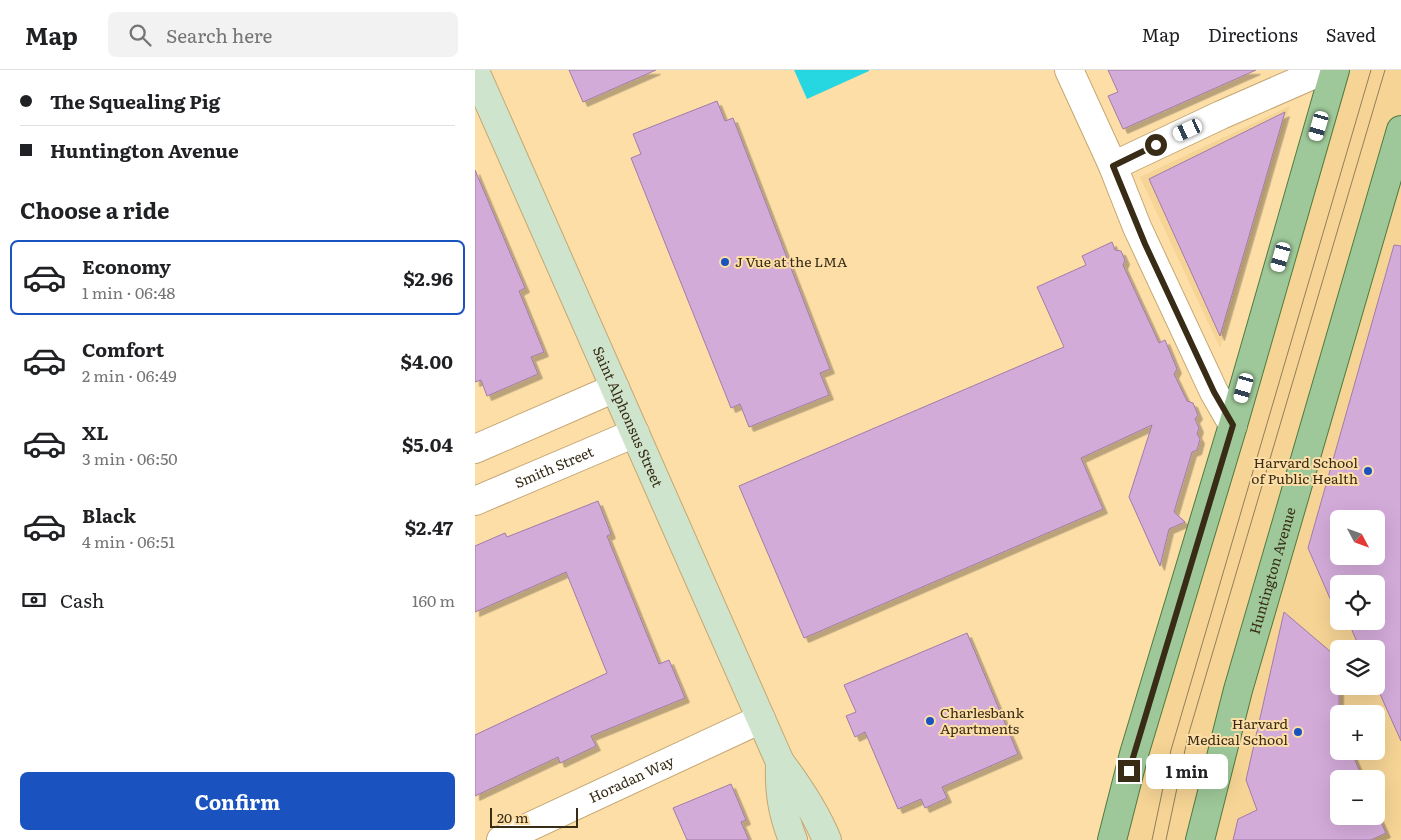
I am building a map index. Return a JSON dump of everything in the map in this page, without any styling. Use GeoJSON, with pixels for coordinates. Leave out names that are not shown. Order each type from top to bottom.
{"type":"FeatureCollection","features":[{"type":"Feature","properties":{"kind":"main road"},"geometry":{"type":"LineString","coordinates":[[1112,840],[1134,754],[1233,425],[1335,70]]}},
{"type":"Feature","properties":{"kind":"main road","name":"Saint Alphonsus Street"},"geometry":{"type":"LineString","coordinates":[[475,71],[780,762],[802,791],[817,816],[827,840]]}},
{"type":"Feature","properties":{"kind":"main road","name":"Huntington Avenue"},"geometry":{"type":"LineString","coordinates":[[1201,840],[1237,690],[1401,130]]}},
{"type":"Feature","properties":{"kind":"main road","name":"Saint Alphonsus Street"},"geometry":{"type":"LineString","coordinates":[[780,762],[779,787],[782,808],[793,840]]}},
{"type":"Feature","properties":{"kind":"street"},"geometry":{"type":"LineString","coordinates":[[1069,70],[1113,166],[1145,244],[1214,392],[1233,425]]}},
{"type":"Feature","properties":{"kind":"street"},"geometry":{"type":"LineString","coordinates":[[1113,166],[1221,115],[1324,70]]}},
{"type":"Feature","properties":{"kind":"street"},"geometry":{"type":"LineString","coordinates":[[475,449],[615,388]]}},
{"type":"Feature","properties":{"kind":"street","name":"Smith Street"},"geometry":{"type":"LineString","coordinates":[[475,501],[635,433]]}},
{"type":"Feature","properties":{"kind":"street","name":"Horadan Way"},"geometry":{"type":"LineString","coordinates":[[501,840],[761,719]]}},
{"type":"Feature","properties":{"kind":"shaded area"},"geometry":{"type":"Polygon","coordinates":[[[1335,70],[1401,70],[1401,840],[1112,840],[1335,70]]]}},
{"type":"Feature","properties":{"kind":"shaded area"},"geometry":{"type":"Polygon","coordinates":[[[1290,106],[1220,348],[1140,177],[1290,106]]]}},
{"type":"Feature","properties":{"kind":"water"},"geometry":{"type":"Polygon","coordinates":[[[794,70],[869,70],[869,71],[807,99],[794,70]]]}},
{"type":"Feature","properties":{"kind":"building"},"geometry":{"type":"Polygon","coordinates":[[[569,70],[656,70],[583,102],[569,70]]]}},
{"type":"Feature","properties":{"kind":"building"},"geometry":{"type":"Polygon","coordinates":[[[1108,70],[1256,70],[1123,129],[1108,96],[1118,92],[1108,70]]]}},
{"type":"Feature","properties":{"kind":"building","name":"J Vue at the LMA"},"geometry":{"type":"Polygon","coordinates":[[[717,101],[725,121],[733,118],[830,369],[820,373],[829,395],[749,427],[740,404],[731,408],[631,158],[641,154],[633,134],[717,101]]]}},
{"type":"Feature","properties":{"kind":"building"},"geometry":{"type":"Polygon","coordinates":[[[1285,112],[1220,336],[1149,179],[1285,112]]]}},
{"type":"Feature","properties":{"kind":"building"},"geometry":{"type":"Polygon","coordinates":[[[475,170],[525,288],[519,291],[544,352],[531,357],[538,374],[487,396],[481,380],[475,382],[475,170]]]}},
{"type":"Feature","properties":{"kind":"building"},"geometry":{"type":"Polygon","coordinates":[[[1112,242],[1115,250],[1121,251],[1125,260],[1123,265],[1159,343],[1165,340],[1177,369],[1174,374],[1187,401],[1193,403],[1198,415],[1195,419],[1199,428],[1197,434],[1200,439],[1197,450],[1192,452],[1174,512],[1185,522],[1169,529],[1160,566],[1129,497],[1152,425],[1081,458],[1103,509],[804,638],[739,486],[1064,347],[1037,287],[1086,265],[1082,256],[1112,242]]]}},
{"type":"Feature","properties":{"kind":"building","name":"Harvard School of Public Health"},"geometry":{"type":"Polygon","coordinates":[[[1394,245],[1401,246],[1401,741],[1380,695],[1385,695],[1385,640],[1356,640],[1352,630],[1385,630],[1385,575],[1330,575],[1330,598],[1308,548],[1394,245]]]}},
{"type":"Feature","properties":{"kind":"building"},"geometry":{"type":"Polygon","coordinates":[[[598,501],[611,534],[607,536],[659,664],[669,660],[685,698],[591,736],[596,746],[560,763],[558,757],[475,796],[475,735],[607,673],[566,572],[475,612],[475,546],[505,533],[507,537],[598,501]]]}},
{"type":"Feature","properties":{"kind":"building","name":"Harvard Medical School"},"geometry":{"type":"Polygon","coordinates":[[[1284,612],[1330,651],[1330,695],[1339,695],[1339,705],[1330,705],[1330,760],[1355,760],[1359,770],[1330,770],[1330,825],[1382,825],[1386,833],[1371,840],[1233,840],[1238,819],[1257,810],[1246,780],[1284,612]]]}},
{"type":"Feature","properties":{"kind":"building","name":"Charlesbank Apartments"},"geometry":{"type":"Polygon","coordinates":[[[967,633],[1018,754],[942,787],[947,798],[925,808],[921,799],[898,809],[865,732],[855,737],[846,716],[856,712],[844,685],[967,633]]]}},
{"type":"Feature","properties":{"kind":"building"},"geometry":{"type":"Polygon","coordinates":[[[731,784],[746,820],[741,822],[749,840],[687,840],[673,808],[731,784]]]}},
{"type":"Feature","properties":{"kind":"tram line"},"geometry":{"type":"LineString","coordinates":[[1152,840],[1171,750],[1371,70]]}},
{"type":"Feature","properties":{"kind":"tram line"},"geometry":{"type":"LineString","coordinates":[[1166,840],[1188,736],[1385,70]]}},
{"type":"Feature","properties":{"kind":"place","name":"J Vue at the LMA"},"geometry":{"type":"Point","coordinates":[725,262]}},
{"type":"Feature","properties":{"kind":"place","name":"Harvard School of Public Health"},"geometry":{"type":"Point","coordinates":[1368,471]}},
{"type":"Feature","properties":{"kind":"place","name":"Charlesbank Apartments"},"geometry":{"type":"Point","coordinates":[930,721]}},
{"type":"Feature","properties":{"kind":"place","name":"Harvard Medical School"},"geometry":{"type":"Point","coordinates":[1298,732]}},
{"type":"Feature","properties":{"kind":"route"},"geometry":{"type":"LineString","coordinates":[[1129,771],[1233,425],[1214,392],[1137,227],[1113,166],[1156,145]]}}]}
